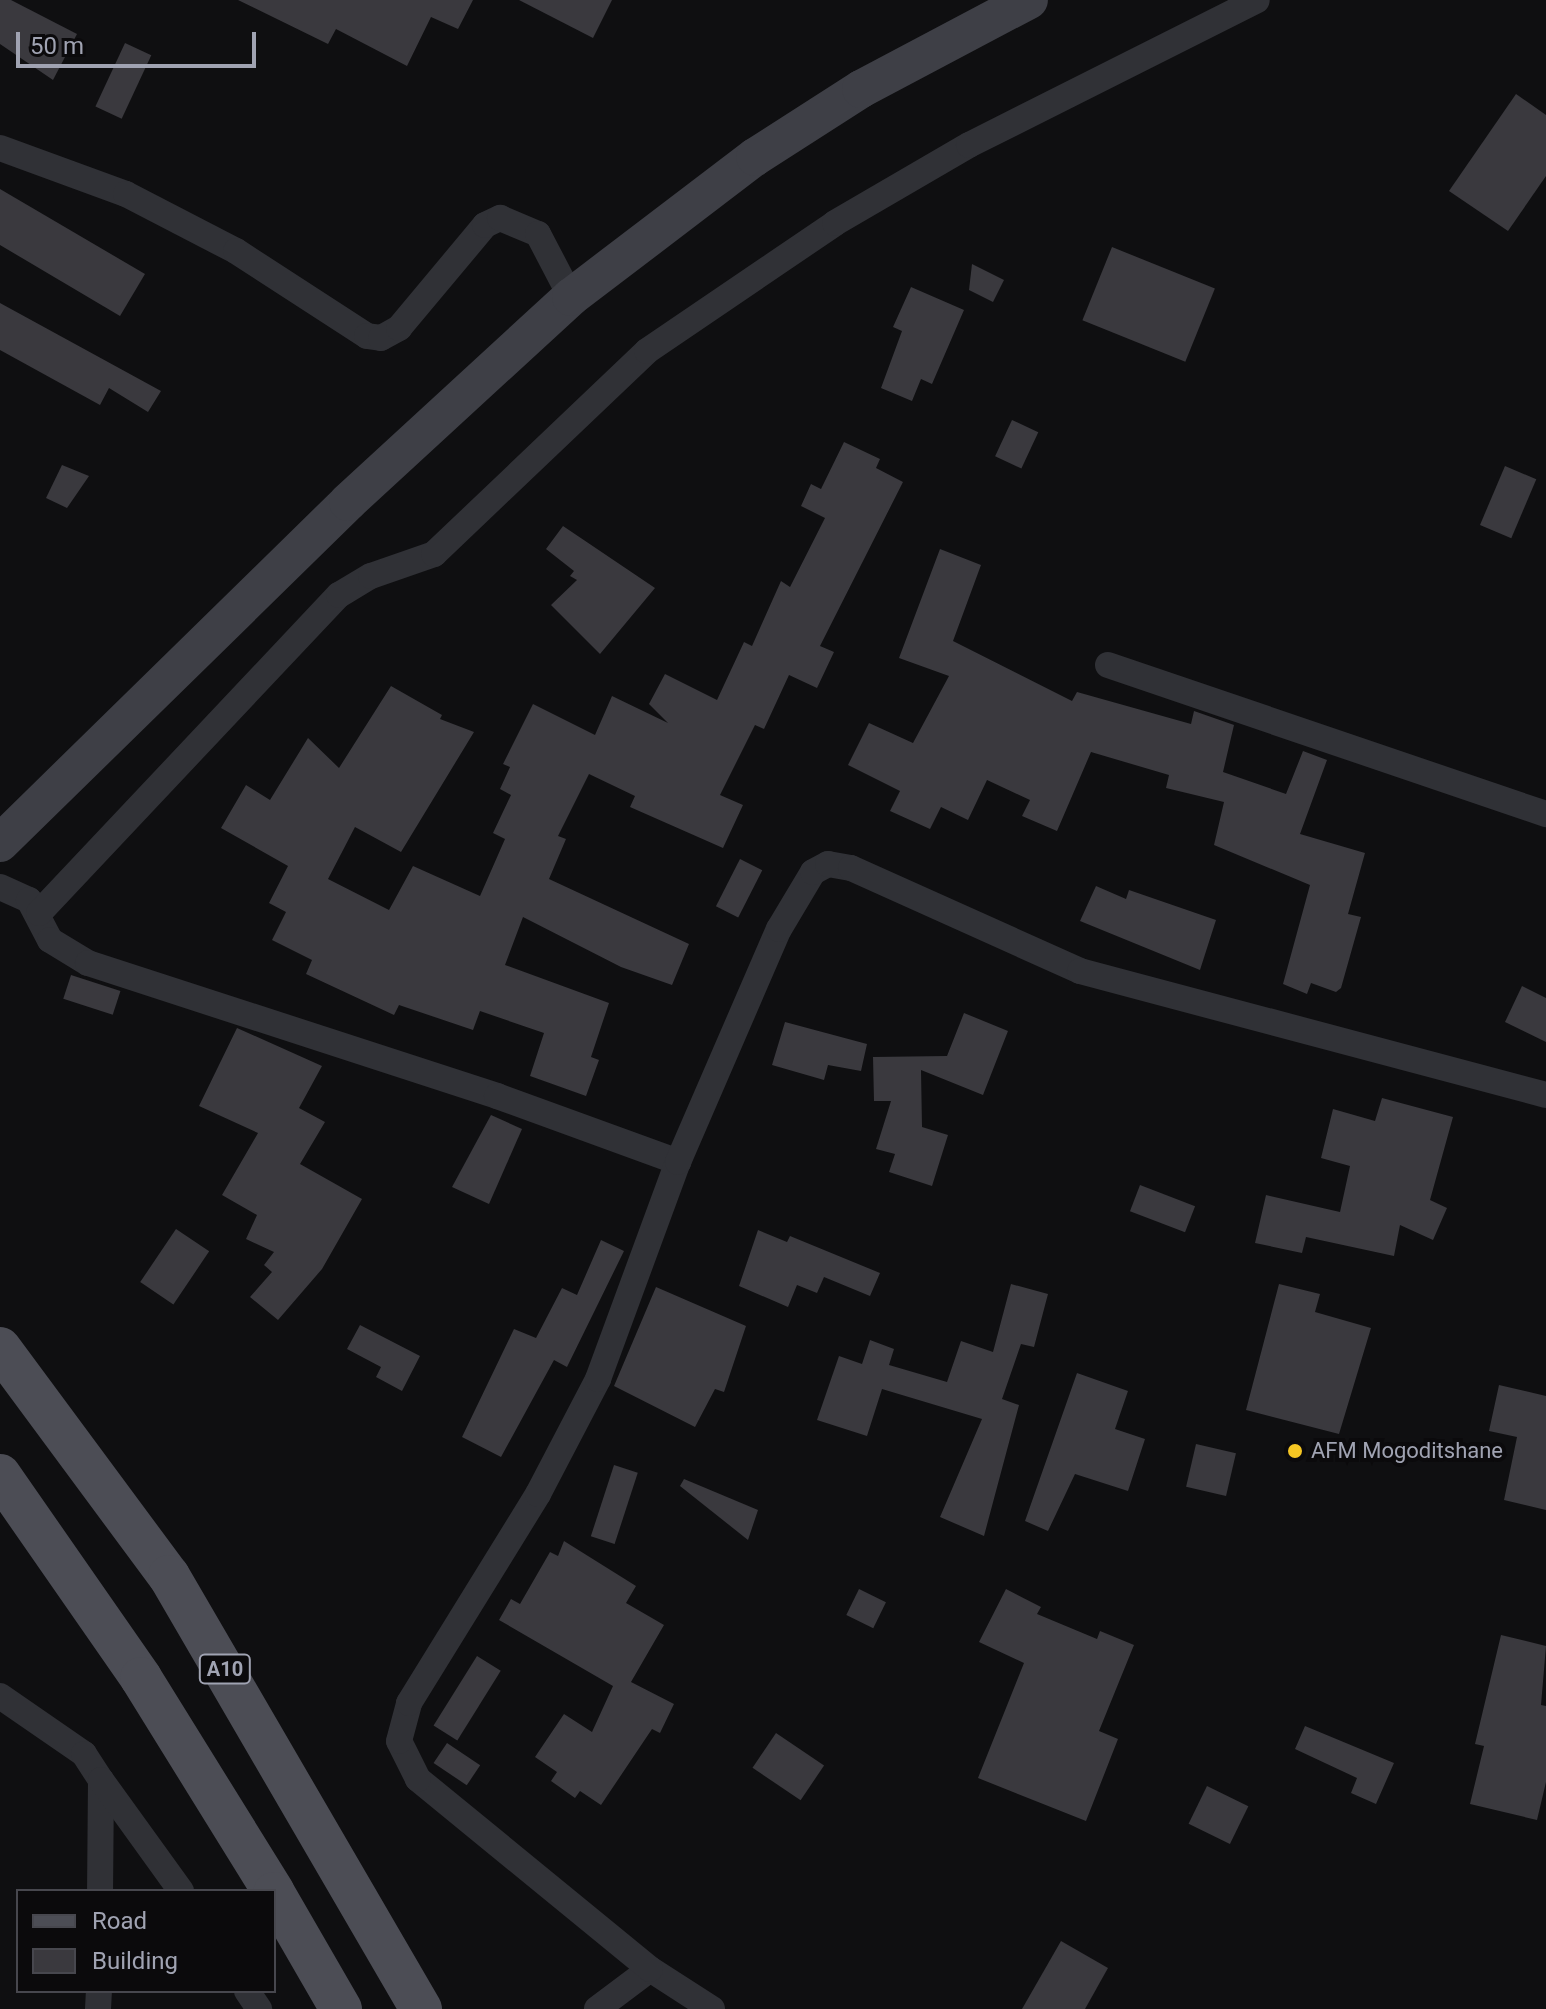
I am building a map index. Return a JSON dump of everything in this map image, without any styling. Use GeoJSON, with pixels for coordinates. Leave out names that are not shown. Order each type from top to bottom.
{"type":"FeatureCollection","features":[{"type":"Feature","properties":{"kind":"main road"},"geometry":{"type":"LineString","coordinates":[[0,843],[348,502],[571,297],[755,157],[861,89],[1007,6]]}},
{"type":"Feature","properties":{"kind":"main road","name":"A10"},"geometry":{"type":"LineString","coordinates":[[0,1348],[169,1576],[421,2009]]}},
{"type":"Feature","properties":{"kind":"main road"},"geometry":{"type":"LineString","coordinates":[[0,1475],[141,1678],[271,1889]]}},
{"type":"Feature","properties":{"kind":"main road"},"geometry":{"type":"LineString","coordinates":[[276,1897],[341,2009]]}},
{"type":"Feature","properties":{"kind":"street"},"geometry":{"type":"LineString","coordinates":[[39,913],[339,595],[371,576],[434,554],[647,351],[835,223],[969,145],[1257,0]]}},
{"type":"Feature","properties":{"kind":"street"},"geometry":{"type":"LineString","coordinates":[[0,148],[140,201],[236,251],[367,336],[381,338],[399,328],[485,225],[500,218],[538,234],[571,297]]}},
{"type":"Feature","properties":{"kind":"street"},"geometry":{"type":"LineString","coordinates":[[1108,665],[1546,814]]}},
{"type":"Feature","properties":{"kind":"street"},"geometry":{"type":"LineString","coordinates":[[712,2009],[650,1969],[418,1779],[399,1741],[409,1703],[538,1494],[598,1379],[678,1162],[779,929],[813,872],[828,864],[851,868],[1080,971],[1546,1095]]}},
{"type":"Feature","properties":{"kind":"street"},"geometry":{"type":"LineString","coordinates":[[0,887],[16,891],[39,913],[50,940],[88,963],[497,1096],[678,1162]]}},
{"type":"Feature","properties":{"kind":"street"},"geometry":{"type":"LineString","coordinates":[[0,1696],[84,1754],[180,1889]]}},
{"type":"Feature","properties":{"kind":"street"},"geometry":{"type":"LineString","coordinates":[[100,1889],[101,1780]]}},
{"type":"Feature","properties":{"kind":"street"},"geometry":{"type":"LineString","coordinates":[[611,2004],[650,1969]]}},
{"type":"Feature","properties":{"kind":"building"},"geometry":{"type":"Polygon","coordinates":[[[0,0],[11,0],[77,34],[53,80],[0,44],[0,0]]]}},
{"type":"Feature","properties":{"kind":"building"},"geometry":{"type":"Polygon","coordinates":[[[238,0],[473,0],[458,29],[431,17],[407,66],[336,29],[328,44],[238,0]]]}},
{"type":"Feature","properties":{"kind":"building"},"geometry":{"type":"Polygon","coordinates":[[[519,0],[612,0],[593,38],[519,0]]]}},
{"type":"Feature","properties":{"kind":"building"},"geometry":{"type":"Polygon","coordinates":[[[125,43],[151,55],[122,119],[95,106],[125,43]]]}},
{"type":"Feature","properties":{"kind":"building"},"geometry":{"type":"Polygon","coordinates":[[[1516,94],[1546,115],[1546,176],[1508,231],[1449,191],[1516,94]]]}},
{"type":"Feature","properties":{"kind":"building"},"geometry":{"type":"Polygon","coordinates":[[[0,189],[145,274],[120,316],[0,245],[0,189]]]}},
{"type":"Feature","properties":{"kind":"building"},"geometry":{"type":"Polygon","coordinates":[[[1112,247],[1215,289],[1185,362],[1082,320],[1112,247]]]}},
{"type":"Feature","properties":{"kind":"building"},"geometry":{"type":"Polygon","coordinates":[[[972,264],[1004,280],[993,302],[969,290],[972,264]]]}},
{"type":"Feature","properties":{"kind":"building"},"geometry":{"type":"Polygon","coordinates":[[[911,287],[964,310],[932,384],[921,379],[912,401],[881,388],[902,331],[893,327],[911,287]]]}},
{"type":"Feature","properties":{"kind":"building"},"geometry":{"type":"Polygon","coordinates":[[[0,303],[161,391],[148,412],[109,388],[100,405],[0,350],[0,303]]]}},
{"type":"Feature","properties":{"kind":"building"},"geometry":{"type":"Polygon","coordinates":[[[1012,420],[1038,432],[1021,469],[995,456],[1012,420]]]}},
{"type":"Feature","properties":{"kind":"building"},"geometry":{"type":"Polygon","coordinates":[[[844,442],[880,459],[876,468],[903,482],[820,646],[834,652],[817,688],[789,675],[764,729],[755,725],[720,795],[743,805],[723,848],[630,807],[635,796],[589,774],[558,836],[566,839],[549,879],[689,944],[672,985],[621,967],[523,917],[505,965],[609,1003],[591,1057],[599,1060],[586,1096],[530,1076],[544,1033],[480,1011],[473,1030],[399,1005],[394,1015],[306,974],[312,960],[272,940],[286,912],[269,903],[288,866],[221,828],[246,785],[270,800],[308,738],[339,768],[391,686],[442,715],[440,719],[474,732],[401,852],[355,827],[328,879],[389,910],[413,866],[480,896],[505,839],[493,833],[511,795],[500,789],[510,767],[503,764],[533,704],[595,735],[612,696],[668,723],[649,704],[665,674],[717,700],[744,642],[752,646],[781,581],[790,587],[825,518],[801,506],[811,484],[821,489],[844,442]]]}},
{"type":"Feature","properties":{"kind":"building"},"geometry":{"type":"Polygon","coordinates":[[[62,465],[89,476],[67,508],[46,498],[62,465]]]}},
{"type":"Feature","properties":{"kind":"building"},"geometry":{"type":"Polygon","coordinates":[[[1505,466],[1536,479],[1511,538],[1480,525],[1505,466]]]}},
{"type":"Feature","properties":{"kind":"building"},"geometry":{"type":"Polygon","coordinates":[[[563,526],[655,588],[600,654],[551,605],[577,580],[570,576],[574,571],[546,549],[563,526]]]}},
{"type":"Feature","properties":{"kind":"building"},"geometry":{"type":"Polygon","coordinates":[[[940,549],[981,565],[953,641],[1072,701],[1077,692],[1191,724],[1194,711],[1234,725],[1223,772],[1286,794],[1303,751],[1327,760],[1300,834],[1365,853],[1348,914],[1361,917],[1341,988],[1336,992],[1311,983],[1307,994],[1283,984],[1310,885],[1214,845],[1224,802],[1166,788],[1169,775],[1091,752],[1057,831],[1022,816],[1030,800],[987,780],[968,820],[941,807],[930,829],[890,811],[900,791],[848,765],[869,723],[913,743],[949,676],[899,658],[940,549]]]}},
{"type":"Feature","properties":{"kind":"building"},"geometry":{"type":"Polygon","coordinates":[[[740,859],[762,870],[738,918],[716,906],[740,859]]]}},
{"type":"Feature","properties":{"kind":"building"},"geometry":{"type":"Polygon","coordinates":[[[1096,886],[1126,899],[1129,890],[1216,920],[1200,970],[1080,921],[1096,886]]]}},
{"type":"Feature","properties":{"kind":"building"},"geometry":{"type":"Polygon","coordinates":[[[71,975],[120,991],[113,1015],[63,999],[71,975]]]}},
{"type":"Feature","properties":{"kind":"building"},"geometry":{"type":"Polygon","coordinates":[[[1522,986],[1546,998],[1546,1042],[1505,1022],[1522,986]]]}},
{"type":"Feature","properties":{"kind":"building"},"geometry":{"type":"Polygon","coordinates":[[[964,1013],[1008,1031],[983,1095],[921,1070],[922,1127],[948,1135],[932,1186],[889,1172],[895,1154],[876,1149],[891,1101],[874,1101],[873,1057],[947,1056],[964,1013]]]}},
{"type":"Feature","properties":{"kind":"building"},"geometry":{"type":"Polygon","coordinates":[[[785,1022],[867,1044],[861,1071],[828,1065],[824,1080],[772,1065],[785,1022]]]}},
{"type":"Feature","properties":{"kind":"building"},"geometry":{"type":"Polygon","coordinates":[[[237,1028],[322,1066],[299,1108],[325,1122],[300,1164],[362,1199],[322,1269],[278,1320],[250,1297],[272,1272],[264,1265],[274,1252],[246,1239],[257,1215],[222,1195],[258,1133],[199,1106],[237,1028]]]}},
{"type":"Feature","properties":{"kind":"building"},"geometry":{"type":"Polygon","coordinates":[[[1382,1098],[1453,1117],[1430,1200],[1447,1208],[1433,1240],[1400,1225],[1394,1256],[1306,1237],[1302,1253],[1255,1243],[1266,1195],[1340,1212],[1350,1166],[1321,1158],[1333,1109],[1375,1121],[1382,1098]]]}},
{"type":"Feature","properties":{"kind":"building"},"geometry":{"type":"Polygon","coordinates":[[[491,1115],[522,1129],[489,1204],[452,1187],[491,1115]]]}},
{"type":"Feature","properties":{"kind":"building"},"geometry":{"type":"Polygon","coordinates":[[[1140,1185],[1195,1206],[1185,1232],[1130,1211],[1140,1185]]]}},
{"type":"Feature","properties":{"kind":"building"},"geometry":{"type":"Polygon","coordinates":[[[176,1229],[209,1251],[173,1304],[140,1282],[176,1229]]]}},
{"type":"Feature","properties":{"kind":"building"},"geometry":{"type":"Polygon","coordinates":[[[758,1230],[787,1242],[790,1236],[880,1273],[870,1296],[824,1277],[817,1293],[797,1285],[788,1307],[739,1286],[758,1230]]]}},
{"type":"Feature","properties":{"kind":"building"},"geometry":{"type":"Polygon","coordinates":[[[601,1240],[624,1251],[567,1367],[554,1360],[501,1457],[462,1437],[514,1329],[536,1338],[562,1288],[577,1295],[601,1240]]]}},
{"type":"Feature","properties":{"kind":"building"},"geometry":{"type":"Polygon","coordinates":[[[1011,1284],[1048,1294],[1034,1347],[1021,1344],[1002,1399],[1019,1405],[984,1536],[940,1517],[982,1419],[882,1389],[867,1436],[817,1420],[839,1356],[862,1364],[870,1340],[894,1349],[889,1365],[947,1382],[961,1341],[993,1352],[1011,1284]]]}},
{"type":"Feature","properties":{"kind":"building"},"geometry":{"type":"Polygon","coordinates":[[[1279,1284],[1320,1294],[1315,1312],[1371,1328],[1339,1434],[1246,1410],[1279,1284]]]}},
{"type":"Feature","properties":{"kind":"building"},"geometry":{"type":"Polygon","coordinates":[[[656,1287],[746,1326],[724,1392],[715,1389],[695,1427],[614,1386],[656,1287]]]}},
{"type":"Feature","properties":{"kind":"building"},"geometry":{"type":"Polygon","coordinates":[[[360,1325],[420,1356],[402,1391],[376,1377],[381,1367],[347,1349],[360,1325]]]}},
{"type":"Feature","properties":{"kind":"building"},"geometry":{"type":"Polygon","coordinates":[[[1077,1373],[1128,1391],[1115,1429],[1145,1439],[1128,1491],[1075,1474],[1048,1531],[1025,1521],[1077,1373]]]}},
{"type":"Feature","properties":{"kind":"building"},"geometry":{"type":"Polygon","coordinates":[[[1499,1385],[1546,1396],[1546,1510],[1504,1500],[1517,1437],[1489,1431],[1499,1385]]]}},
{"type":"Feature","properties":{"kind":"building"},"geometry":{"type":"Polygon","coordinates":[[[1196,1444],[1236,1453],[1226,1496],[1186,1487],[1196,1444]]]}},
{"type":"Feature","properties":{"kind":"building"},"geometry":{"type":"Polygon","coordinates":[[[614,1465],[638,1473],[615,1544],[591,1536],[614,1465]]]}},
{"type":"Feature","properties":{"kind":"building"},"geometry":{"type":"Polygon","coordinates":[[[684,1479],[758,1510],[748,1540],[680,1486],[684,1479]]]}},
{"type":"Feature","properties":{"kind":"building"},"geometry":{"type":"Polygon","coordinates":[[[564,1541],[636,1586],[626,1603],[664,1625],[631,1682],[674,1704],[660,1733],[652,1729],[601,1805],[580,1791],[575,1798],[551,1781],[557,1772],[535,1757],[564,1714],[592,1732],[613,1686],[499,1620],[511,1599],[520,1604],[550,1552],[558,1556],[564,1541]]]}},
{"type":"Feature","properties":{"kind":"building"},"geometry":{"type":"Polygon","coordinates":[[[859,1589],[886,1602],[873,1628],[846,1615],[859,1589]]]}},
{"type":"Feature","properties":{"kind":"building"},"geometry":{"type":"Polygon","coordinates":[[[1006,1589],[1041,1607],[1037,1614],[1097,1639],[1100,1631],[1134,1645],[1099,1731],[1118,1739],[1086,1821],[978,1778],[1024,1663],[979,1642],[1006,1589]]]}},
{"type":"Feature","properties":{"kind":"building"},"geometry":{"type":"Polygon","coordinates":[[[1501,1635],[1546,1646],[1541,1705],[1546,1706],[1546,1782],[1537,1820],[1470,1804],[1484,1746],[1475,1744],[1501,1635]]]}},
{"type":"Feature","properties":{"kind":"building"},"geometry":{"type":"Polygon","coordinates":[[[477,1656],[501,1671],[457,1740],[434,1726],[477,1656]]]}},
{"type":"Feature","properties":{"kind":"building"},"geometry":{"type":"Polygon","coordinates":[[[1305,1726],[1394,1763],[1376,1804],[1351,1793],[1357,1778],[1295,1749],[1305,1726]]]}},
{"type":"Feature","properties":{"kind":"building"},"geometry":{"type":"Polygon","coordinates":[[[776,1733],[824,1765],[801,1800],[753,1768],[776,1733]]]}},
{"type":"Feature","properties":{"kind":"building"},"geometry":{"type":"Polygon","coordinates":[[[447,1743],[480,1765],[467,1785],[434,1763],[447,1743]]]}},
{"type":"Feature","properties":{"kind":"building"},"geometry":{"type":"Polygon","coordinates":[[[1207,1786],[1248,1806],[1230,1844],[1189,1824],[1207,1786]]]}},
{"type":"Feature","properties":{"kind":"building"},"geometry":{"type":"Polygon","coordinates":[[[1061,1941],[1108,1968],[1085,2009],[1022,2009],[1061,1941]]]}},
{"type":"Feature","properties":{"kind":"place","name":"AFM Mogoditshane"},"geometry":{"type":"Point","coordinates":[1295,1451]}}]}
